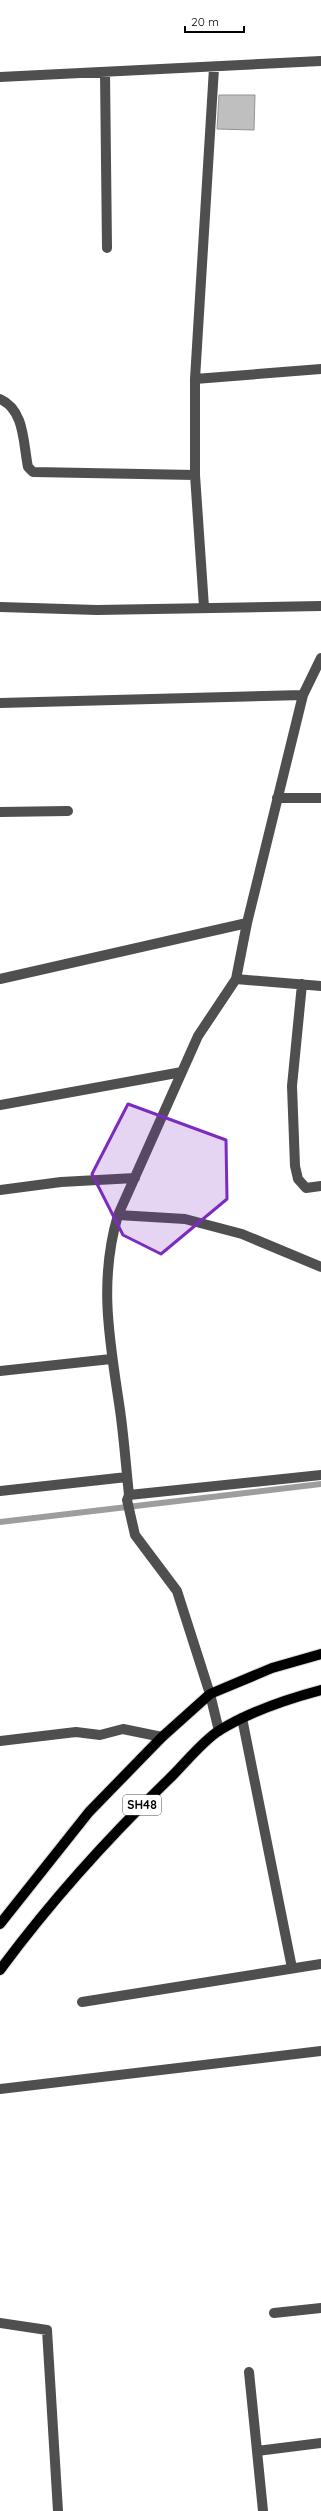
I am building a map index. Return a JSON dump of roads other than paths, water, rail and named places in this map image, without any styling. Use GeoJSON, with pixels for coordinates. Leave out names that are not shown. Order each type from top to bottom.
{"type":"FeatureCollection","features":[{"type":"Feature","properties":{"kind":"main road","name":"SH48"},"geometry":{"type":"LineString","coordinates":[[0,1924],[89,1812],[162,1737],[210,1694],[272,1668],[321,1654]]}},
{"type":"Feature","properties":{"kind":"main road","name":"SH48"},"geometry":{"type":"LineString","coordinates":[[0,1970],[28,1932],[106,1840],[219,1731],[242,1718],[292,1697],[321,1690]]}},
{"type":"Feature","properties":{"kind":"street"},"geometry":{"type":"LineString","coordinates":[[0,78],[214,68],[321,61]]}},
{"type":"Feature","properties":{"kind":"street"},"geometry":{"type":"LineString","coordinates":[[204,607],[195,475],[195,379],[214,68]]}},
{"type":"Feature","properties":{"kind":"street"},"geometry":{"type":"LineString","coordinates":[[105,73],[107,248]]}},
{"type":"Feature","properties":{"kind":"street"},"geometry":{"type":"LineString","coordinates":[[195,379],[321,369]]}},
{"type":"Feature","properties":{"kind":"street"},"geometry":{"type":"LineString","coordinates":[[0,399],[10,403],[18,414],[28,467],[33,472],[195,475]]}},
{"type":"Feature","properties":{"kind":"street"},"geometry":{"type":"LineString","coordinates":[[0,607],[97,610],[321,606]]}},
{"type":"Feature","properties":{"kind":"street"},"geometry":{"type":"LineString","coordinates":[[219,1731],[210,1694],[177,1591],[134,1535],[127,1500],[129,1495],[127,1477],[111,1360],[106,1285],[110,1244],[118,1215],[198,1036],[236,979],[247,923],[304,694],[321,658]]}},
{"type":"Feature","properties":{"kind":"street"},"geometry":{"type":"LineString","coordinates":[[0,703],[304,694]]}},
{"type":"Feature","properties":{"kind":"street"},"geometry":{"type":"LineString","coordinates":[[277,798],[321,798]]}},
{"type":"Feature","properties":{"kind":"street"},"geometry":{"type":"LineString","coordinates":[[0,812],[68,811]]}},
{"type":"Feature","properties":{"kind":"street"},"geometry":{"type":"LineString","coordinates":[[0,979],[247,923]]}},
{"type":"Feature","properties":{"kind":"street"},"geometry":{"type":"LineString","coordinates":[[236,979],[321,986]]}},
{"type":"Feature","properties":{"kind":"street"},"geometry":{"type":"LineString","coordinates":[[302,984],[292,1086],[295,1166],[298,1179],[306,1188],[321,1186]]}},
{"type":"Feature","properties":{"kind":"street"},"geometry":{"type":"LineString","coordinates":[[0,1105],[182,1072]]}},
{"type":"Feature","properties":{"kind":"street"},"geometry":{"type":"LineString","coordinates":[[0,1190],[61,1182],[135,1178]]}},
{"type":"Feature","properties":{"kind":"street"},"geometry":{"type":"LineString","coordinates":[[118,1215],[185,1218],[242,1234],[321,1267]]}},
{"type":"Feature","properties":{"kind":"street"},"geometry":{"type":"LineString","coordinates":[[0,1371],[111,1360]]}},
{"type":"Feature","properties":{"kind":"street"},"geometry":{"type":"LineString","coordinates":[[129,1495],[271,1482],[321,1475]]}},
{"type":"Feature","properties":{"kind":"street"},"geometry":{"type":"LineString","coordinates":[[0,1490],[127,1477]]}},
{"type":"Feature","properties":{"kind":"street"},"geometry":{"type":"LineString","coordinates":[[242,1718],[292,1968]]}},
{"type":"Feature","properties":{"kind":"street"},"geometry":{"type":"LineString","coordinates":[[0,1741],[76,1732],[100,1735],[123,1729],[162,1737]]}},
{"type":"Feature","properties":{"kind":"street"},"geometry":{"type":"LineString","coordinates":[[82,2002],[321,1964]]}},
{"type":"Feature","properties":{"kind":"street"},"geometry":{"type":"LineString","coordinates":[[0,2089],[321,2051]]}},
{"type":"Feature","properties":{"kind":"street"},"geometry":{"type":"LineString","coordinates":[[274,2313],[321,2308]]}},
{"type":"Feature","properties":{"kind":"street"},"geometry":{"type":"LineString","coordinates":[[0,2323],[47,2330],[58,2511]]}},
{"type":"Feature","properties":{"kind":"street"},"geometry":{"type":"LineString","coordinates":[[249,2372],[263,2511]]}},
{"type":"Feature","properties":{"kind":"street"},"geometry":{"type":"LineString","coordinates":[[257,2451],[321,2442]]}},
{"type":"Feature","properties":{"kind":"waterway"},"geometry":{"type":"LineString","coordinates":[[0,1522],[321,1484]]}}]}
